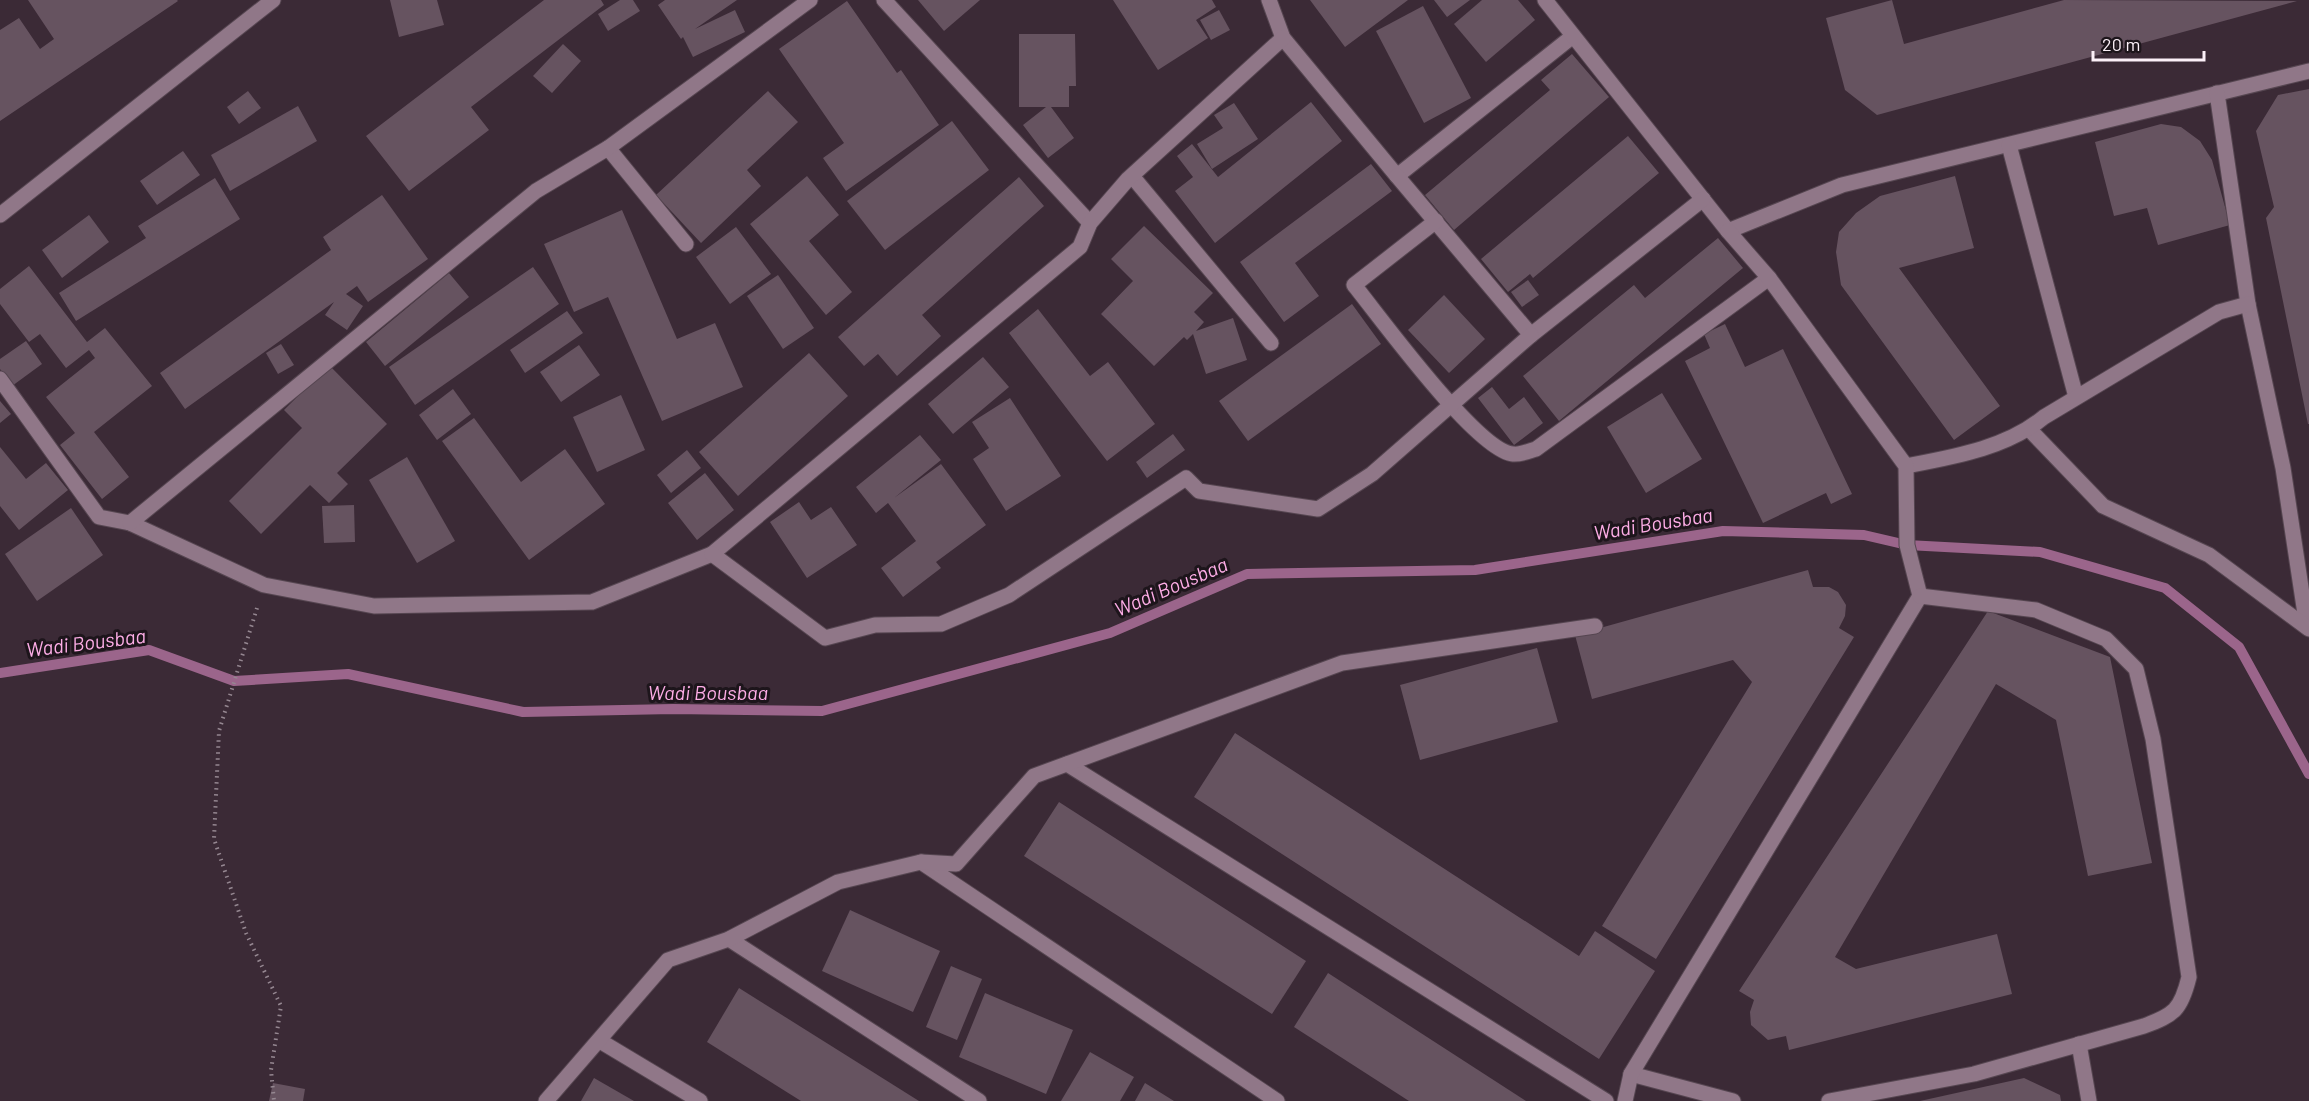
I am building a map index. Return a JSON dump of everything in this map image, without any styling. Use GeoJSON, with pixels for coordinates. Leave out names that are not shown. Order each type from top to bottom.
{"type":"FeatureCollection","features":[{"type":"Feature","properties":{"kind":"street"},"geometry":{"type":"LineString","coordinates":[[0,215],[273,0]]}},
{"type":"Feature","properties":{"kind":"street"},"geometry":{"type":"LineString","coordinates":[[130,523],[536,191],[608,148],[810,0]]}},
{"type":"Feature","properties":{"kind":"street"},"geometry":{"type":"LineString","coordinates":[[884,0],[1090,223]]}},
{"type":"Feature","properties":{"kind":"street"},"geometry":{"type":"LineString","coordinates":[[1270,0],[1282,38],[1531,334]]}},
{"type":"Feature","properties":{"kind":"street"},"geometry":{"type":"LineString","coordinates":[[1545,0],[1728,231],[1769,278],[1906,466],[1907,545],[1920,596],[1631,1074],[1625,1101]]}},
{"type":"Feature","properties":{"kind":"street"},"geometry":{"type":"LineString","coordinates":[[1397,176],[1573,36]]}},
{"type":"Feature","properties":{"kind":"street"},"geometry":{"type":"LineString","coordinates":[[0,379],[99,517],[130,523],[264,585],[374,606],[592,602],[712,554],[1080,247],[1090,223],[1132,176],[1282,38]]}},
{"type":"Feature","properties":{"kind":"street"},"geometry":{"type":"LineString","coordinates":[[1728,231],[1842,185],[2309,71]]}},
{"type":"Feature","properties":{"kind":"street"},"geometry":{"type":"LineString","coordinates":[[2217,93],[2248,304],[2283,468],[2308,628]]}},
{"type":"Feature","properties":{"kind":"street"},"geometry":{"type":"LineString","coordinates":[[2009,145],[2076,397]]}},
{"type":"Feature","properties":{"kind":"street"},"geometry":{"type":"LineString","coordinates":[[608,148],[686,244]]}},
{"type":"Feature","properties":{"kind":"street"},"geometry":{"type":"LineString","coordinates":[[1132,176],[1271,343]]}},
{"type":"Feature","properties":{"kind":"street"},"geometry":{"type":"LineString","coordinates":[[712,554],[825,638],[875,625],[941,624],[1010,596],[1186,478],[1199,491],[1318,509],[1372,474],[1452,406],[1531,334],[1703,199]]}},
{"type":"Feature","properties":{"kind":"street"},"geometry":{"type":"LineString","coordinates":[[1436,221],[1354,285],[1452,406],[1494,446],[1513,454],[1536,449],[1769,278]]}},
{"type":"Feature","properties":{"kind":"street"},"geometry":{"type":"LineString","coordinates":[[1906,466],[1962,455],[2029,429],[2076,397],[2219,312],[2248,304]]}},
{"type":"Feature","properties":{"kind":"street"},"geometry":{"type":"LineString","coordinates":[[2029,429],[2103,506],[2209,555],[2308,628]]}},
{"type":"Feature","properties":{"kind":"street"},"geometry":{"type":"LineString","coordinates":[[1829,1101],[1974,1074],[2170,1016],[2183,1000],[2189,977],[2153,739],[2136,669],[2106,639],[2036,610],[1920,596]]}},
{"type":"Feature","properties":{"kind":"street"},"geometry":{"type":"LineString","coordinates":[[546,1101],[669,960],[729,939],[838,882],[921,862],[956,864],[1034,776],[1342,663],[1595,626]]}},
{"type":"Feature","properties":{"kind":"street"},"geometry":{"type":"LineString","coordinates":[[1066,764],[1606,1101]]}},
{"type":"Feature","properties":{"kind":"street"},"geometry":{"type":"LineString","coordinates":[[921,862],[1277,1101]]}},
{"type":"Feature","properties":{"kind":"street"},"geometry":{"type":"LineString","coordinates":[[729,939],[979,1101]]}},
{"type":"Feature","properties":{"kind":"street"},"geometry":{"type":"LineString","coordinates":[[600,1041],[700,1101]]}},
{"type":"Feature","properties":{"kind":"street"},"geometry":{"type":"LineString","coordinates":[[2079,1044],[2089,1101]]}},
{"type":"Feature","properties":{"kind":"street"},"geometry":{"type":"LineString","coordinates":[[1631,1074],[1734,1101]]}},
{"type":"Feature","properties":{"kind":"path"},"geometry":{"type":"LineString","coordinates":[[264,585],[219,730],[214,839],[246,933],[281,1006],[271,1070],[274,1101]]}},
{"type":"Feature","properties":{"kind":"building"},"geometry":{"type":"Polygon","coordinates":[[[28,0],[178,1],[0,121],[0,30],[19,18],[40,49],[54,39],[28,0]]]}},
{"type":"Feature","properties":{"kind":"building"},"geometry":{"type":"Polygon","coordinates":[[[390,0],[437,0],[444,25],[399,37],[390,0]]]}},
{"type":"Feature","properties":{"kind":"building"},"geometry":{"type":"Polygon","coordinates":[[[544,0],[601,0],[604,5],[471,107],[489,130],[409,191],[366,136],[544,0]]]}},
{"type":"Feature","properties":{"kind":"building"},"geometry":{"type":"Polygon","coordinates":[[[620,0],[633,0],[640,11],[608,31],[598,14],[620,0]]]}},
{"type":"Feature","properties":{"kind":"building"},"geometry":{"type":"Polygon","coordinates":[[[665,0],[737,0],[695,29],[735,10],[745,32],[693,57],[683,37],[681,39],[658,5],[665,0]]]}},
{"type":"Feature","properties":{"kind":"building"},"geometry":{"type":"Polygon","coordinates":[[[918,0],[980,0],[944,31],[918,0]]]}},
{"type":"Feature","properties":{"kind":"building"},"geometry":{"type":"Polygon","coordinates":[[[1113,0],[1212,0],[1216,7],[1196,20],[1208,38],[1158,70],[1113,0]]]}},
{"type":"Feature","properties":{"kind":"building"},"geometry":{"type":"Polygon","coordinates":[[[1310,0],[1408,0],[1345,47],[1310,0]]]}},
{"type":"Feature","properties":{"kind":"building"},"geometry":{"type":"Polygon","coordinates":[[[1434,0],[1470,0],[1447,17],[1434,0]]]}},
{"type":"Feature","properties":{"kind":"building"},"geometry":{"type":"Polygon","coordinates":[[[1482,0],[1518,0],[1535,20],[1486,62],[1454,24],[1482,0]]]}},
{"type":"Feature","properties":{"kind":"building"},"geometry":{"type":"Polygon","coordinates":[[[1892,0],[1904,44],[2064,0],[2297,1],[1877,115],[1845,90],[1826,18],[1892,0]]]}},
{"type":"Feature","properties":{"kind":"building"},"geometry":{"type":"Polygon","coordinates":[[[847,1],[897,73],[901,70],[939,125],[846,191],[823,158],[844,143],[779,49],[847,1]]]}},
{"type":"Feature","properties":{"kind":"building"},"geometry":{"type":"Polygon","coordinates":[[[1423,6],[1471,98],[1424,123],[1376,31],[1423,6]]]}},
{"type":"Feature","properties":{"kind":"building"},"geometry":{"type":"Polygon","coordinates":[[[1219,10],[1230,30],[1211,40],[1200,20],[1219,10]]]}},
{"type":"Feature","properties":{"kind":"building"},"geometry":{"type":"Polygon","coordinates":[[[1019,34],[1075,34],[1076,86],[1069,86],[1069,107],[1051,107],[1074,138],[1048,158],[1023,125],[1046,107],[1019,107],[1019,34]]]}},
{"type":"Feature","properties":{"kind":"building"},"geometry":{"type":"Polygon","coordinates":[[[563,44],[581,61],[552,93],[533,76],[563,44]]]}},
{"type":"Feature","properties":{"kind":"building"},"geometry":{"type":"Polygon","coordinates":[[[1572,54],[1609,97],[1454,230],[1425,195],[1550,90],[1541,80],[1572,54]]]}},
{"type":"Feature","properties":{"kind":"building"},"geometry":{"type":"Polygon","coordinates":[[[2309,89],[2308,424],[2266,218],[2274,207],[2256,131],[2278,95],[2309,89]]]}},
{"type":"Feature","properties":{"kind":"building"},"geometry":{"type":"Polygon","coordinates":[[[248,91],[261,108],[239,124],[227,107],[248,91]]]}},
{"type":"Feature","properties":{"kind":"building"},"geometry":{"type":"Polygon","coordinates":[[[768,91],[798,122],[747,170],[761,186],[701,243],[656,195],[768,91]]]}},
{"type":"Feature","properties":{"kind":"building"},"geometry":{"type":"Polygon","coordinates":[[[1311,102],[1342,141],[1215,243],[1175,191],[1193,177],[1177,156],[1192,144],[1218,177],[1311,102]]]}},
{"type":"Feature","properties":{"kind":"building"},"geometry":{"type":"Polygon","coordinates":[[[1234,103],[1258,139],[1212,169],[1197,144],[1223,128],[1214,115],[1234,103]]]}},
{"type":"Feature","properties":{"kind":"building"},"geometry":{"type":"Polygon","coordinates":[[[298,106],[317,141],[230,191],[211,155],[298,106]]]}},
{"type":"Feature","properties":{"kind":"building"},"geometry":{"type":"Polygon","coordinates":[[[952,121],[989,170],[885,250],[847,201],[952,121]]]}},
{"type":"Feature","properties":{"kind":"building"},"geometry":{"type":"Polygon","coordinates":[[[2161,124],[2181,127],[2200,141],[2212,160],[2230,225],[2158,245],[2147,208],[2114,216],[2095,142],[2161,124]]]}},
{"type":"Feature","properties":{"kind":"building"},"geometry":{"type":"Polygon","coordinates":[[[1628,136],[1659,173],[1533,278],[1530,274],[1508,292],[1481,259],[1628,136]]]}},
{"type":"Feature","properties":{"kind":"building"},"geometry":{"type":"Polygon","coordinates":[[[183,151],[200,175],[157,205],[140,181],[183,151]]]}},
{"type":"Feature","properties":{"kind":"building"},"geometry":{"type":"Polygon","coordinates":[[[1371,164],[1392,191],[1295,263],[1319,296],[1284,322],[1240,262],[1371,164]]]}},
{"type":"Feature","properties":{"kind":"building"},"geometry":{"type":"Polygon","coordinates":[[[807,176],[839,215],[809,241],[852,292],[826,315],[750,224],[807,176]]]}},
{"type":"Feature","properties":{"kind":"building"},"geometry":{"type":"Polygon","coordinates":[[[1955,176],[1974,248],[1899,268],[2000,406],[1954,440],[1841,285],[1836,252],[1839,232],[1856,213],[1880,196],[1955,176]]]}},
{"type":"Feature","properties":{"kind":"building"},"geometry":{"type":"Polygon","coordinates":[[[1019,177],[1044,206],[922,315],[941,336],[897,376],[878,354],[864,366],[838,337],[1019,177]]]}},
{"type":"Feature","properties":{"kind":"building"},"geometry":{"type":"Polygon","coordinates":[[[215,178],[240,219],[76,321],[59,293],[146,238],[138,226],[215,178]]]}},
{"type":"Feature","properties":{"kind":"building"},"geometry":{"type":"Polygon","coordinates":[[[382,195],[428,259],[368,302],[357,286],[346,294],[363,306],[347,330],[325,315],[334,302],[185,409],[160,373],[331,250],[323,237],[382,195]]]}},
{"type":"Feature","properties":{"kind":"building"},"geometry":{"type":"Polygon","coordinates":[[[622,210],[677,339],[715,323],[743,387],[662,421],[608,297],[574,312],[544,244],[622,210]]]}},
{"type":"Feature","properties":{"kind":"building"},"geometry":{"type":"Polygon","coordinates":[[[89,215],[109,242],[62,278],[42,250],[89,215]]]}},
{"type":"Feature","properties":{"kind":"building"},"geometry":{"type":"Polygon","coordinates":[[[1144,226],[1213,293],[1194,312],[1204,322],[1196,331],[1233,318],[1247,360],[1206,374],[1193,334],[1187,340],[1184,337],[1154,366],[1101,314],[1133,281],[1111,259],[1144,226]]]}},
{"type":"Feature","properties":{"kind":"building"},"geometry":{"type":"Polygon","coordinates":[[[736,227],[771,274],[730,304],[696,257],[736,227]]]}},
{"type":"Feature","properties":{"kind":"building"},"geometry":{"type":"Polygon","coordinates":[[[1718,238],[1743,268],[1559,421],[1523,376],[1634,285],[1645,298],[1718,238]]]}},
{"type":"Feature","properties":{"kind":"building"},"geometry":{"type":"Polygon","coordinates":[[[29,266],[87,342],[105,328],[152,386],[94,432],[129,477],[102,499],[60,445],[75,433],[46,397],[95,358],[89,350],[66,368],[40,334],[29,342],[0,304],[0,289],[29,266]]]}},
{"type":"Feature","properties":{"kind":"building"},"geometry":{"type":"Polygon","coordinates":[[[533,267],[559,304],[415,405],[389,367],[533,267]]]}},
{"type":"Feature","properties":{"kind":"building"},"geometry":{"type":"Polygon","coordinates":[[[449,273],[469,297],[385,366],[366,342],[449,273]]]}},
{"type":"Feature","properties":{"kind":"building"},"geometry":{"type":"Polygon","coordinates":[[[778,275],[814,328],[783,349],[747,296],[778,275]]]}},
{"type":"Feature","properties":{"kind":"building"},"geometry":{"type":"Polygon","coordinates":[[[1528,280],[1539,295],[1522,307],[1511,292],[1528,280]]]}},
{"type":"Feature","properties":{"kind":"building"},"geometry":{"type":"Polygon","coordinates":[[[1444,295],[1485,339],[1449,373],[1408,330],[1444,295]]]}},
{"type":"Feature","properties":{"kind":"building"},"geometry":{"type":"Polygon","coordinates":[[[1352,304],[1381,344],[1248,441],[1219,401],[1352,304]]]}},
{"type":"Feature","properties":{"kind":"building"},"geometry":{"type":"Polygon","coordinates":[[[1038,309],[1090,376],[1108,362],[1155,424],[1107,461],[1009,333],[1038,309]]]}},
{"type":"Feature","properties":{"kind":"building"},"geometry":{"type":"Polygon","coordinates":[[[567,311],[583,333],[525,373],[510,350],[567,311]]]}},
{"type":"Feature","properties":{"kind":"building"},"geometry":{"type":"Polygon","coordinates":[[[1725,324],[1745,367],[1783,349],[1852,494],[1831,504],[1826,493],[1763,523],[1685,361],[1710,348],[1704,334],[1725,324]]]}},
{"type":"Feature","properties":{"kind":"building"},"geometry":{"type":"Polygon","coordinates":[[[26,341],[42,364],[12,386],[0,369],[0,359],[26,341]]]}},
{"type":"Feature","properties":{"kind":"building"},"geometry":{"type":"Polygon","coordinates":[[[281,344],[294,365],[278,374],[266,353],[281,344]]]}},
{"type":"Feature","properties":{"kind":"building"},"geometry":{"type":"Polygon","coordinates":[[[579,345],[600,375],[561,402],[540,372],[579,345]]]}},
{"type":"Feature","properties":{"kind":"building"},"geometry":{"type":"Polygon","coordinates":[[[809,353],[848,396],[738,496],[699,452],[809,353]]]}},
{"type":"Feature","properties":{"kind":"building"},"geometry":{"type":"Polygon","coordinates":[[[983,357],[1009,387],[953,434],[928,404],[983,357]]]}},
{"type":"Feature","properties":{"kind":"building"},"geometry":{"type":"Polygon","coordinates":[[[329,365],[387,424],[337,473],[348,484],[329,503],[310,485],[261,534],[229,501],[302,428],[284,410],[329,365]]]}},
{"type":"Feature","properties":{"kind":"building"},"geometry":{"type":"Polygon","coordinates":[[[1492,387],[1509,409],[1524,397],[1543,423],[1514,445],[1478,398],[1492,387]]]}},
{"type":"Feature","properties":{"kind":"building"},"geometry":{"type":"Polygon","coordinates":[[[453,389],[471,414],[437,440],[419,415],[453,389]]]}},
{"type":"Feature","properties":{"kind":"building"},"geometry":{"type":"Polygon","coordinates":[[[1662,393],[1702,459],[1646,493],[1607,427],[1662,393]]]}},
{"type":"Feature","properties":{"kind":"building"},"geometry":{"type":"Polygon","coordinates":[[[621,395],[645,450],[597,472],[573,417],[621,395]]]}},
{"type":"Feature","properties":{"kind":"building"},"geometry":{"type":"Polygon","coordinates":[[[1010,398],[1061,476],[1006,511],[973,459],[989,448],[972,422],[1010,398]]]}},
{"type":"Feature","properties":{"kind":"building"},"geometry":{"type":"Polygon","coordinates":[[[0,401],[11,414],[0,423],[0,401]]]}},
{"type":"Feature","properties":{"kind":"building"},"geometry":{"type":"Polygon","coordinates":[[[474,418],[521,482],[565,449],[605,504],[529,560],[442,441],[474,418]]]}},
{"type":"Feature","properties":{"kind":"building"},"geometry":{"type":"Polygon","coordinates":[[[1173,434],[1185,450],[1147,478],[1136,462],[1173,434]]]}},
{"type":"Feature","properties":{"kind":"building"},"geometry":{"type":"Polygon","coordinates":[[[920,435],[941,460],[894,498],[941,464],[986,525],[936,562],[941,568],[903,597],[881,568],[916,541],[888,503],[876,513],[856,487],[920,435]]]}},
{"type":"Feature","properties":{"kind":"building"},"geometry":{"type":"Polygon","coordinates":[[[0,447],[26,479],[46,463],[68,490],[19,530],[0,506],[0,447]]]}},
{"type":"Feature","properties":{"kind":"building"},"geometry":{"type":"Polygon","coordinates":[[[687,450],[701,468],[671,493],[657,475],[687,450]]]}},
{"type":"Feature","properties":{"kind":"building"},"geometry":{"type":"Polygon","coordinates":[[[407,457],[455,541],[417,563],[369,480],[407,457]]]}},
{"type":"Feature","properties":{"kind":"building"},"geometry":{"type":"Polygon","coordinates":[[[705,473],[734,510],[697,540],[668,503],[705,473]]]}},
{"type":"Feature","properties":{"kind":"building"},"geometry":{"type":"Polygon","coordinates":[[[799,502],[811,520],[831,507],[857,545],[807,578],[770,522],[799,502]]]}},
{"type":"Feature","properties":{"kind":"building"},"geometry":{"type":"Polygon","coordinates":[[[354,505],[355,542],[324,543],[322,506],[354,505]]]}},
{"type":"Feature","properties":{"kind":"building"},"geometry":{"type":"Polygon","coordinates":[[[71,508],[103,555],[37,601],[5,554],[71,508]]]}},
{"type":"Feature","properties":{"kind":"building"},"geometry":{"type":"Polygon","coordinates":[[[1808,570],[1813,587],[1829,587],[1838,592],[1846,605],[1845,616],[1839,628],[1854,637],[1656,959],[1602,926],[1752,682],[1733,660],[1592,699],[1575,635],[1808,570]]]}},
{"type":"Feature","properties":{"kind":"building"},"geometry":{"type":"Polygon","coordinates":[[[1988,611],[2110,657],[2152,863],[2088,876],[2056,720],[1996,684],[1835,957],[1856,969],[1997,934],[2012,994],[1789,1050],[1786,1036],[1768,1040],[1751,1025],[1750,1012],[1754,1000],[1739,991],[1988,611]]]}},
{"type":"Feature","properties":{"kind":"building"},"geometry":{"type":"Polygon","coordinates":[[[1537,648],[1558,722],[1420,760],[1400,685],[1537,648]]]}},
{"type":"Feature","properties":{"kind":"building"},"geometry":{"type":"Polygon","coordinates":[[[1235,733],[1579,956],[1595,931],[1655,971],[1599,1059],[1194,797],[1235,733]]]}},
{"type":"Feature","properties":{"kind":"building"},"geometry":{"type":"Polygon","coordinates":[[[1059,802],[1306,961],[1272,1014],[1024,856],[1059,802]]]}},
{"type":"Feature","properties":{"kind":"building"},"geometry":{"type":"Polygon","coordinates":[[[850,910],[940,951],[913,1012],[822,971],[850,910]]]}},
{"type":"Feature","properties":{"kind":"building"},"geometry":{"type":"Polygon","coordinates":[[[951,966],[982,979],[957,1040],[926,1027],[951,966]]]}},
{"type":"Feature","properties":{"kind":"building"},"geometry":{"type":"Polygon","coordinates":[[[1328,973],[1526,1101],[1409,1101],[1294,1027],[1328,973]]]}},
{"type":"Feature","properties":{"kind":"building"},"geometry":{"type":"Polygon","coordinates":[[[739,988],[919,1101],[801,1101],[707,1042],[739,988]]]}},
{"type":"Feature","properties":{"kind":"building"},"geometry":{"type":"Polygon","coordinates":[[[985,993],[1073,1030],[1046,1094],[959,1057],[985,993]]]}},
{"type":"Feature","properties":{"kind":"building"},"geometry":{"type":"Polygon","coordinates":[[[1090,1052],[1134,1077],[1120,1101],[1061,1101],[1090,1052]]]}},
{"type":"Feature","properties":{"kind":"building"},"geometry":{"type":"Polygon","coordinates":[[[594,1078],[634,1101],[581,1101],[594,1078]]]}},
{"type":"Feature","properties":{"kind":"building"},"geometry":{"type":"Polygon","coordinates":[[[2024,1078],[2060,1095],[2061,1101],[1920,1101],[2024,1078]]]}},
{"type":"Feature","properties":{"kind":"building"},"geometry":{"type":"Polygon","coordinates":[[[273,1083],[305,1089],[303,1101],[269,1101],[273,1083]]]}},
{"type":"Feature","properties":{"kind":"building"},"geometry":{"type":"Polygon","coordinates":[[[1145,1083],[1174,1101],[1135,1101],[1145,1083]]]}},
{"type":"Feature","properties":{"kind":"waterway","name":"Wadi Bousbaa"},"geometry":{"type":"LineString","coordinates":[[0,673],[149,650],[234,681],[348,674],[523,712],[673,709],[822,711],[1110,633],[1247,574],[1475,570],[1723,531],[1864,535],[1907,545],[2040,552],[2165,588],[2239,647],[2309,774]]}}]}
